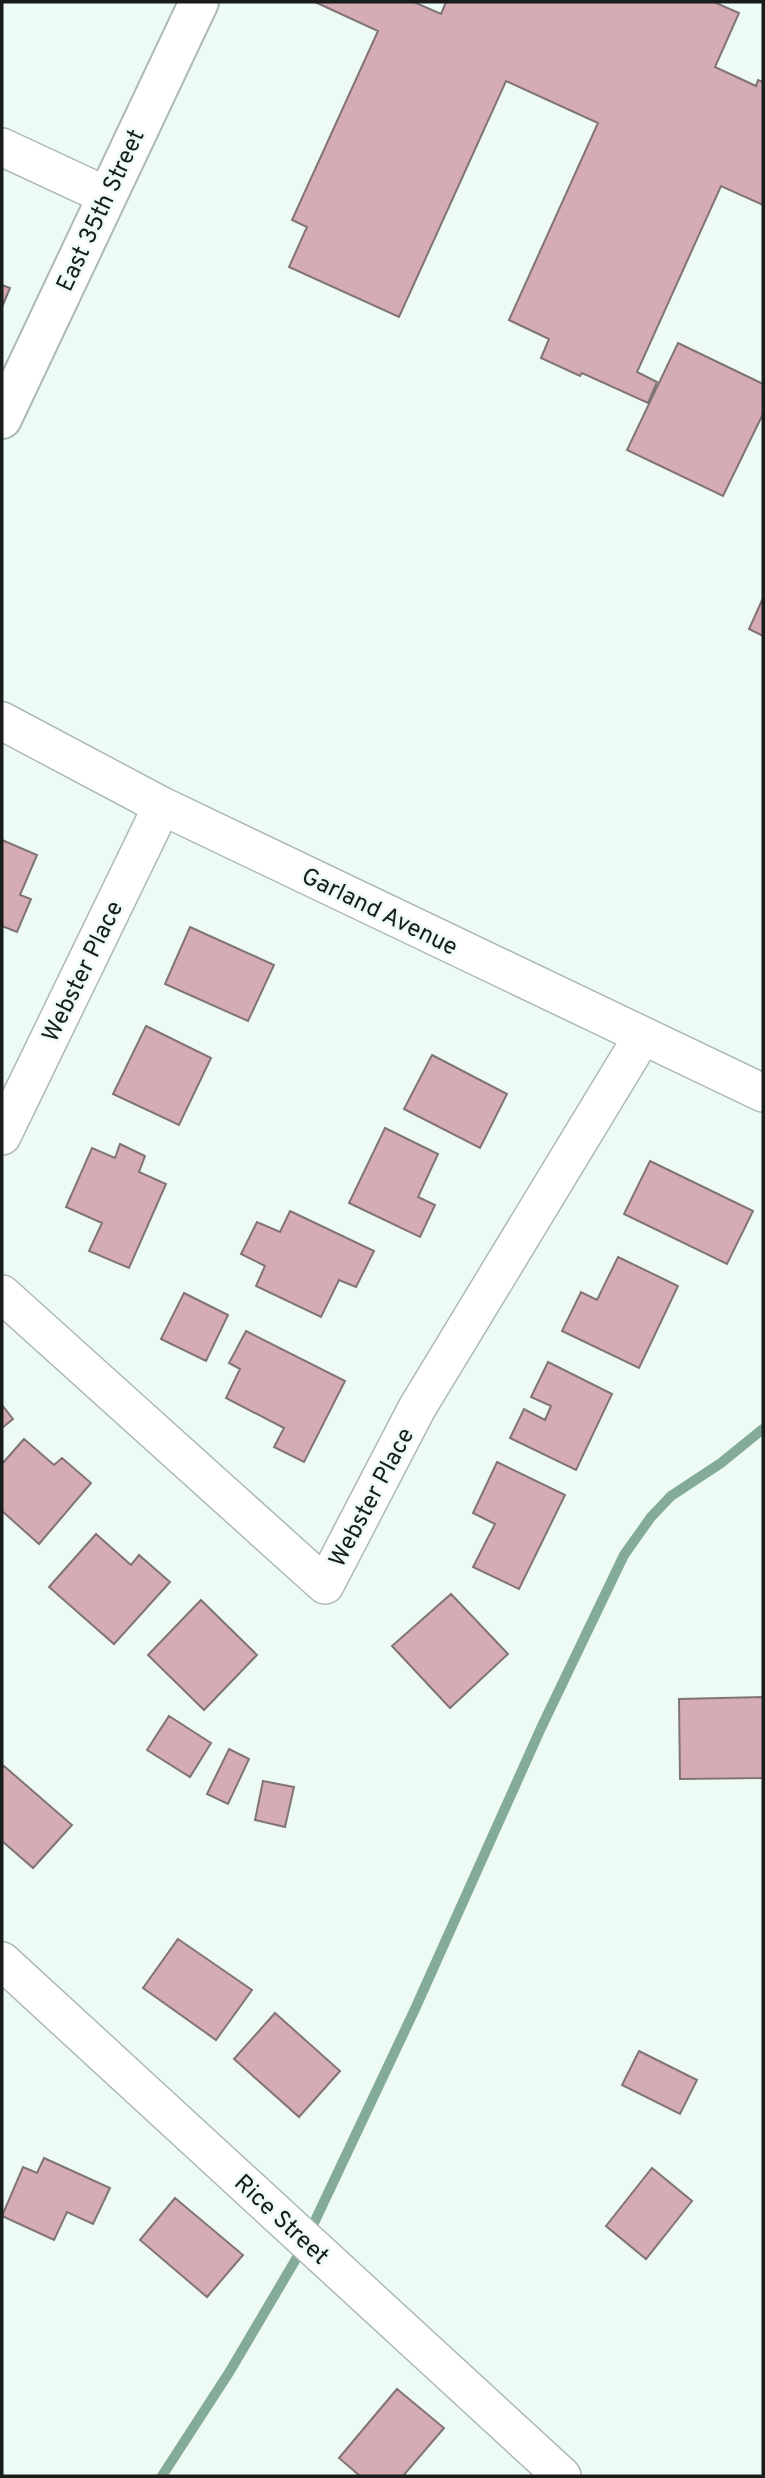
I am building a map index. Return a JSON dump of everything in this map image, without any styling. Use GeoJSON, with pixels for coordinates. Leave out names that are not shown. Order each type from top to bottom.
{"type":"FeatureCollection","features":[{"type":"Feature","properties":{"kind":"street","name":"East 35th Street"},"geometry":{"type":"LineString","coordinates":[[2,419],[199,2]]}},
{"type":"Feature","properties":{"kind":"street"},"geometry":{"type":"LineString","coordinates":[[2,148],[107,196]]}},
{"type":"Feature","properties":{"kind":"street","name":"Garland Avenue"},"geometry":{"type":"LineString","coordinates":[[2,721],[162,806],[763,1093]]}},
{"type":"Feature","properties":{"kind":"street","name":"Webster Place"},"geometry":{"type":"LineString","coordinates":[[2,1136],[162,806]]}},
{"type":"Feature","properties":{"kind":"street","name":"Webster Place"},"geometry":{"type":"LineString","coordinates":[[2,1294],[325,1585],[417,1408],[642,1037]]}},
{"type":"Feature","properties":{"kind":"street","name":"Rice Street"},"geometry":{"type":"LineString","coordinates":[[2,1961],[562,2476]]}},
{"type":"Feature","properties":{"kind":"building"},"geometry":{"type":"Polygon","coordinates":[[[315,2],[414,2],[441,14],[446,2],[714,2],[739,13],[715,67],[756,86],[758,80],[763,82],[763,205],[721,186],[637,372],[657,382],[648,403],[541,358],[549,339],[509,320],[598,123],[506,81],[399,317],[289,267],[307,227],[292,220],[378,31],[315,2]]]}},
{"type":"Feature","properties":{"kind":"building"},"geometry":{"type":"Polygon","coordinates":[[[2,285],[10,288],[2,307],[2,285]]]}},
{"type":"Feature","properties":{"kind":"building"},"geometry":{"type":"Polygon","coordinates":[[[678,343],[763,384],[763,414],[723,496],[627,450],[678,343]]]}},
{"type":"Feature","properties":{"kind":"building"},"geometry":{"type":"Polygon","coordinates":[[[763,598],[763,636],[749,629],[763,598]]]}},
{"type":"Feature","properties":{"kind":"building"},"geometry":{"type":"Polygon","coordinates":[[[2,840],[37,855],[20,895],[31,899],[17,932],[2,926],[2,840]]]}},
{"type":"Feature","properties":{"kind":"building"},"geometry":{"type":"Polygon","coordinates":[[[190,927],[274,965],[248,1021],[165,984],[190,927]]]}},
{"type":"Feature","properties":{"kind":"building"},"geometry":{"type":"Polygon","coordinates":[[[146,1026],[211,1058],[179,1125],[113,1094],[146,1026]]]}},
{"type":"Feature","properties":{"kind":"building"},"geometry":{"type":"Polygon","coordinates":[[[432,1055],[507,1094],[480,1148],[404,1109],[432,1055]]]}},
{"type":"Feature","properties":{"kind":"building"},"geometry":{"type":"Polygon","coordinates":[[[385,1128],[438,1154],[418,1197],[435,1205],[420,1237],[349,1203],[385,1128]]]}},
{"type":"Feature","properties":{"kind":"building"},"geometry":{"type":"Polygon","coordinates":[[[120,1144],[145,1156],[139,1172],[166,1184],[129,1268],[89,1251],[102,1223],[66,1207],[92,1148],[115,1158],[120,1144]]]}},
{"type":"Feature","properties":{"kind":"building"},"geometry":{"type":"Polygon","coordinates":[[[650,1161],[753,1211],[727,1264],[624,1214],[650,1161]]]}},
{"type":"Feature","properties":{"kind":"building"},"geometry":{"type":"Polygon","coordinates":[[[290,1211],[374,1251],[356,1287],[339,1280],[321,1317],[256,1286],[265,1266],[241,1254],[257,1222],[280,1232],[290,1211]]]}},
{"type":"Feature","properties":{"kind":"building"},"geometry":{"type":"Polygon","coordinates":[[[618,1257],[678,1286],[639,1368],[562,1331],[581,1292],[597,1300],[618,1257]]]}},
{"type":"Feature","properties":{"kind":"building"},"geometry":{"type":"Polygon","coordinates":[[[184,1293],[228,1315],[206,1361],[161,1339],[184,1293]]]}},
{"type":"Feature","properties":{"kind":"building"},"geometry":{"type":"Polygon","coordinates":[[[246,1331],[345,1381],[304,1462],[274,1447],[284,1428],[226,1398],[240,1369],[229,1363],[246,1331]]]}},
{"type":"Feature","properties":{"kind":"building"},"geometry":{"type":"Polygon","coordinates":[[[548,1362],[612,1394],[576,1470],[510,1438],[524,1409],[545,1420],[551,1406],[531,1397],[548,1362]]]}},
{"type":"Feature","properties":{"kind":"building"},"geometry":{"type":"Polygon","coordinates":[[[2,1405],[13,1419],[2,1428],[2,1405]]]}},
{"type":"Feature","properties":{"kind":"building"},"geometry":{"type":"Polygon","coordinates":[[[24,1439],[54,1465],[62,1458],[91,1483],[39,1544],[2,1511],[2,1464],[24,1439]]]}},
{"type":"Feature","properties":{"kind":"building"},"geometry":{"type":"Polygon","coordinates":[[[497,1462],[565,1495],[519,1589],[473,1567],[495,1524],[473,1513],[497,1462]]]}},
{"type":"Feature","properties":{"kind":"building"},"geometry":{"type":"Polygon","coordinates":[[[96,1534],[131,1565],[139,1555],[170,1582],[114,1644],[49,1587],[96,1534]]]}},
{"type":"Feature","properties":{"kind":"building"},"geometry":{"type":"Polygon","coordinates":[[[451,1594],[508,1654],[450,1708],[392,1646],[451,1594]]]}},
{"type":"Feature","properties":{"kind":"building"},"geometry":{"type":"Polygon","coordinates":[[[201,1600],[257,1655],[204,1710],[148,1655],[201,1600]]]}},
{"type":"Feature","properties":{"kind":"building"},"geometry":{"type":"Polygon","coordinates":[[[763,1697],[763,1778],[680,1779],[679,1699],[763,1697]]]}},
{"type":"Feature","properties":{"kind":"building"},"geometry":{"type":"Polygon","coordinates":[[[169,1716],[211,1743],[190,1777],[147,1750],[169,1716]]]}},
{"type":"Feature","properties":{"kind":"building"},"geometry":{"type":"Polygon","coordinates":[[[229,1749],[249,1759],[228,1804],[207,1794],[229,1749]]]}},
{"type":"Feature","properties":{"kind":"building"},"geometry":{"type":"Polygon","coordinates":[[[4,1766],[72,1825],[33,1868],[2,1841],[4,1766]]]}},
{"type":"Feature","properties":{"kind":"building"},"geometry":{"type":"Polygon","coordinates":[[[263,1781],[294,1787],[285,1827],[255,1820],[263,1781]]]}},
{"type":"Feature","properties":{"kind":"building"},"geometry":{"type":"Polygon","coordinates":[[[178,1939],[252,1990],[216,2040],[143,1988],[178,1939]]]}},
{"type":"Feature","properties":{"kind":"building"},"geometry":{"type":"Polygon","coordinates":[[[275,2013],[340,2071],[299,2117],[234,2059],[275,2013]]]}},
{"type":"Feature","properties":{"kind":"building"},"geometry":{"type":"Polygon","coordinates":[[[639,2051],[697,2080],[680,2114],[622,2085],[639,2051]]]}},
{"type":"Feature","properties":{"kind":"building"},"geometry":{"type":"Polygon","coordinates":[[[44,2158],[110,2188],[93,2224],[67,2212],[54,2240],[2,2216],[23,2167],[37,2173],[44,2158]]]}},
{"type":"Feature","properties":{"kind":"building"},"geometry":{"type":"Polygon","coordinates":[[[652,2168],[692,2201],[646,2259],[606,2226],[652,2168]]]}},
{"type":"Feature","properties":{"kind":"building"},"geometry":{"type":"Polygon","coordinates":[[[175,2198],[243,2255],[207,2297],[140,2240],[175,2198]]]}},
{"type":"Feature","properties":{"kind":"building"},"geometry":{"type":"Polygon","coordinates":[[[397,2389],[444,2428],[403,2476],[360,2476],[339,2458],[397,2389]]]}},
{"type":"Feature","properties":{"kind":"waterway"},"geometry":{"type":"LineString","coordinates":[[313,2225],[415,2009],[541,1728],[624,1555],[651,1517],[671,1496],[721,1463],[763,1429]]}},
{"type":"Feature","properties":{"kind":"waterway"},"geometry":{"type":"LineString","coordinates":[[162,2476],[230,2371],[296,2259]]}}]}
